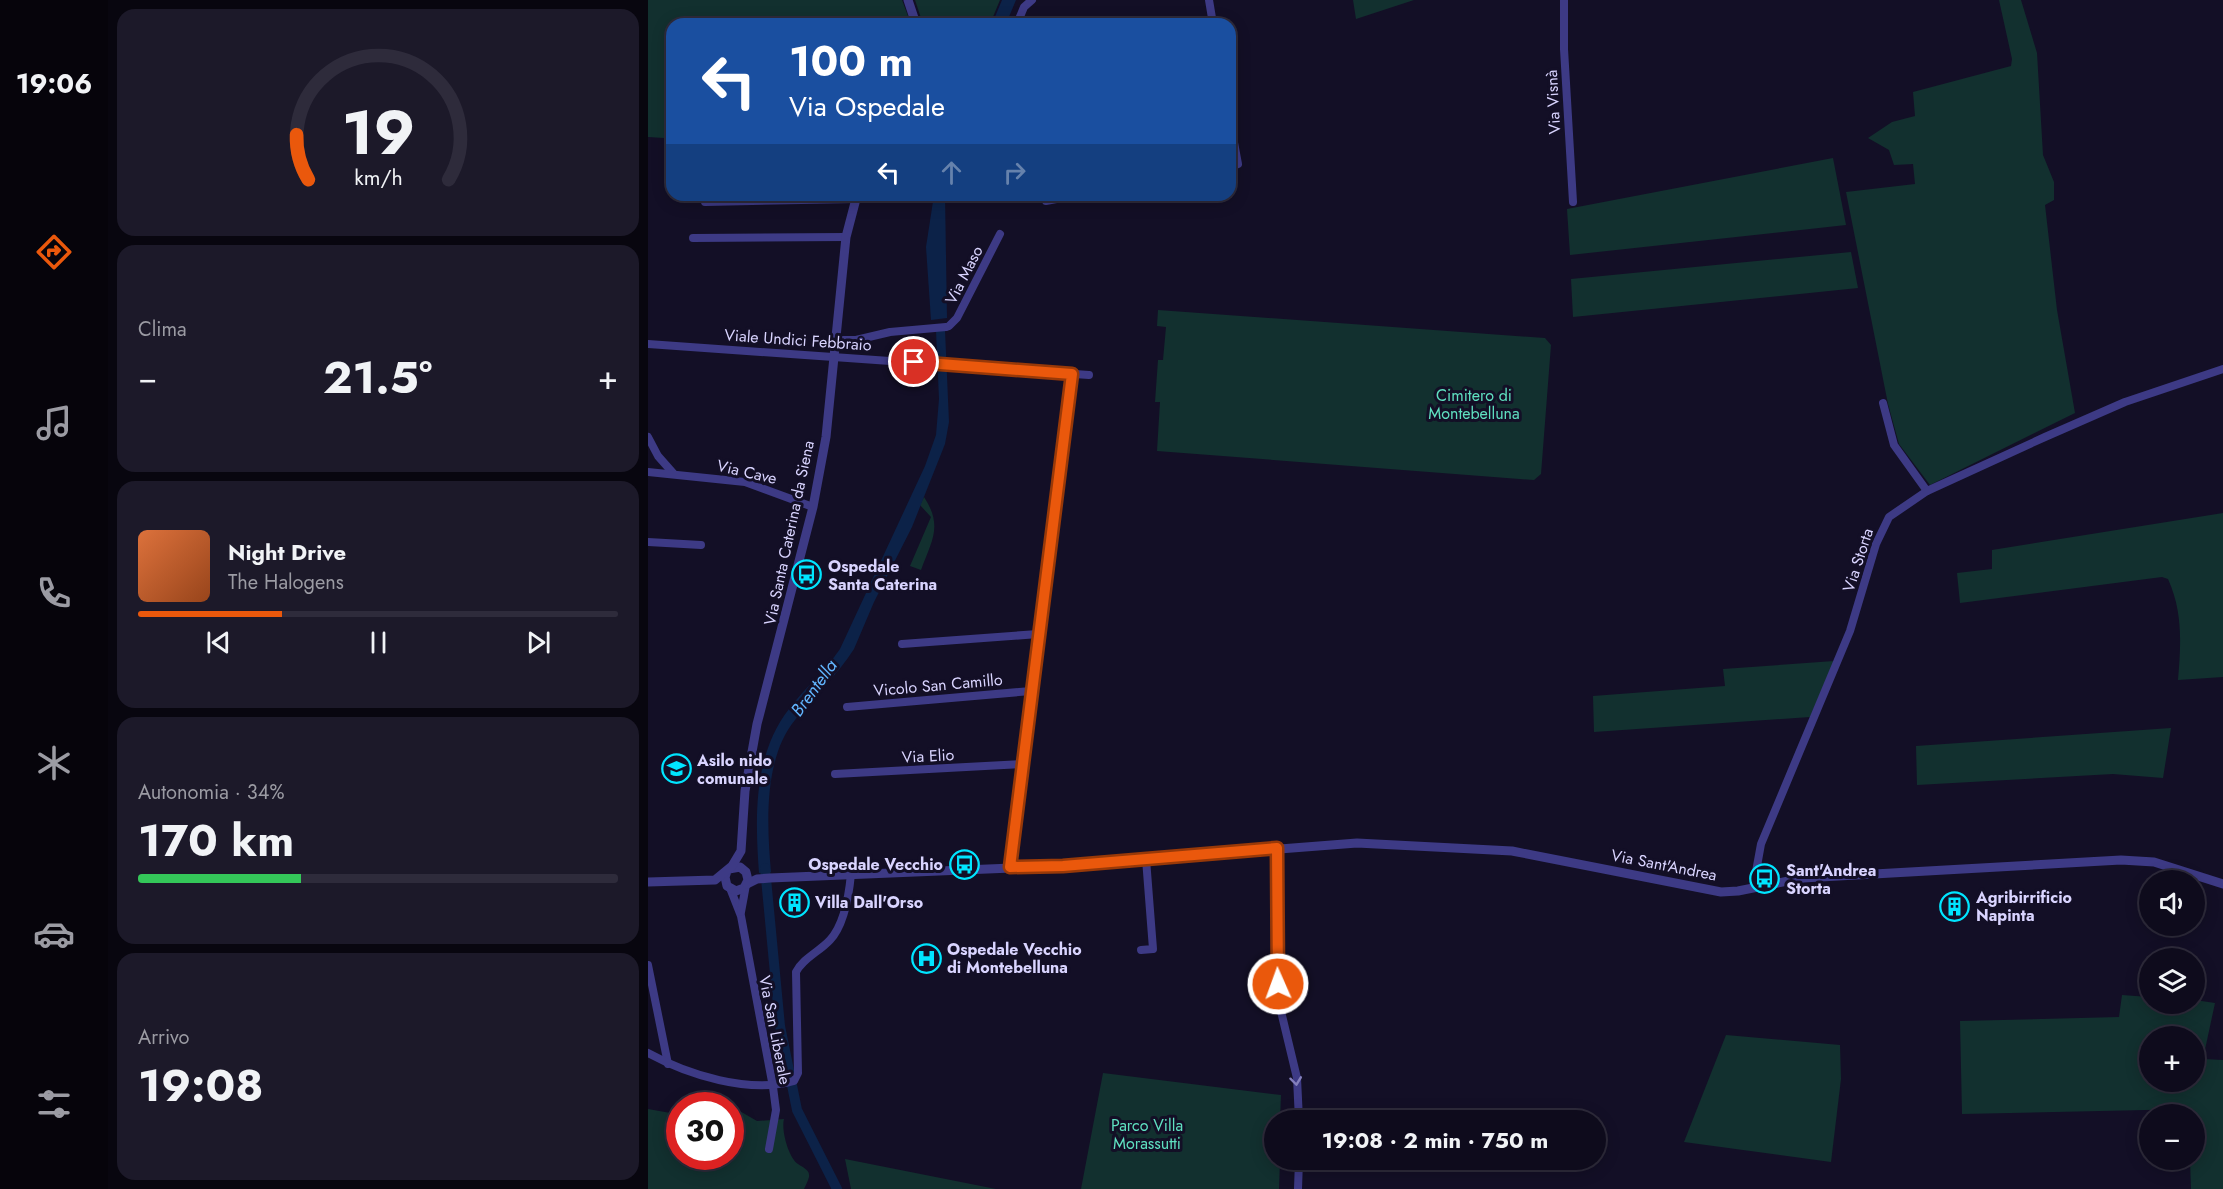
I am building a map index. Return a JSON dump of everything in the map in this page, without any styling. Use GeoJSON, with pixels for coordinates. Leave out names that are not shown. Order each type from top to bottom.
{"type":"FeatureCollection","features":[{"type":"Feature","properties":{"kind":"street"},"geometry":{"type":"LineString","coordinates":[[908,0],[914,18]]}},
{"type":"Feature","properties":{"kind":"street"},"geometry":{"type":"LineString","coordinates":[[1019,18],[1024,7],[1032,0]]}},
{"type":"Feature","properties":{"kind":"street"},"geometry":{"type":"LineString","coordinates":[[1209,0],[1212,18]]}},
{"type":"Feature","properties":{"kind":"street","name":"Via Visnà"},"geometry":{"type":"LineString","coordinates":[[1564,0],[1564,49],[1573,202]]}},
{"type":"Feature","properties":{"kind":"street","name":"Via Santa Caterina da Siena"},"geometry":{"type":"LineString","coordinates":[[728,870],[740,852],[745,791],[757,724],[813,507],[837,340],[846,237],[855,201]]}},
{"type":"Feature","properties":{"kind":"street","name":"Via Maso"},"geometry":{"type":"LineString","coordinates":[[837,340],[856,340],[890,332],[948,326],[957,318],[999,234]]}},
{"type":"Feature","properties":{"kind":"street"},"geometry":{"type":"LineString","coordinates":[[693,238],[846,237]]}},
{"type":"Feature","properties":{"kind":"street","name":"Viale Undici Febbraio"},"geometry":{"type":"LineString","coordinates":[[648,344],[1089,375]]}},
{"type":"Feature","properties":{"kind":"street","name":"Via Storta"},"geometry":{"type":"LineString","coordinates":[[1753,888],[1761,844],[1850,631],[1880,531],[1894,512],[1927,491],[2125,402],[2223,369]]}},
{"type":"Feature","properties":{"kind":"street"},"geometry":{"type":"LineString","coordinates":[[1010,867],[1072,374]]}},
{"type":"Feature","properties":{"kind":"street"},"geometry":{"type":"LineString","coordinates":[[1883,402],[1894,445],[1927,491]]}},
{"type":"Feature","properties":{"kind":"street"},"geometry":{"type":"LineString","coordinates":[[648,437],[658,456],[673,473]]}},
{"type":"Feature","properties":{"kind":"street","name":"Via Cave"},"geometry":{"type":"LineString","coordinates":[[648,472],[745,482],[813,507]]}},
{"type":"Feature","properties":{"kind":"street"},"geometry":{"type":"LineString","coordinates":[[648,542],[701,545]]}},
{"type":"Feature","properties":{"kind":"street"},"geometry":{"type":"LineString","coordinates":[[902,644],[1038,634]]}},
{"type":"Feature","properties":{"kind":"street","name":"Vicolo San Camillo"},"geometry":{"type":"LineString","coordinates":[[847,706],[1031,691]]}},
{"type":"Feature","properties":{"kind":"street","name":"Via Elio"},"geometry":{"type":"LineString","coordinates":[[835,774],[1022,764]]}},
{"type":"Feature","properties":{"kind":"street","name":"Via Santa Caterina da Siena"},"geometry":{"type":"LineString","coordinates":[[742,839],[747,873]]}},
{"type":"Feature","properties":{"kind":"street","name":"Via Sant'Andrea"},"geometry":{"type":"LineString","coordinates":[[757,879],[1146,859],[1357,843],[1512,851],[1721,892],[1803,878],[2121,860],[2154,862],[2223,884]]}},
{"type":"Feature","properties":{"kind":"street"},"geometry":{"type":"LineString","coordinates":[[1277,848],[1276,964],[1279,1003],[1297,1078],[1299,1110]]}},
{"type":"Feature","properties":{"kind":"street"},"geometry":{"type":"LineString","coordinates":[[1141,950],[1153,949],[1146,859]]}},
{"type":"Feature","properties":{"kind":"street"},"geometry":{"type":"LineString","coordinates":[[648,882],[708,880],[719,878],[728,870],[740,867],[757,879],[739,891],[708,880]]}},
{"type":"Feature","properties":{"kind":"street"},"geometry":{"type":"LineString","coordinates":[[728,870],[725,880],[729,888]]}},
{"type":"Feature","properties":{"kind":"street"},"geometry":{"type":"LineString","coordinates":[[747,873],[747,885]]}},
{"type":"Feature","properties":{"kind":"street"},"geometry":{"type":"LineString","coordinates":[[648,1053],[687,1071],[758,1087],[773,1087],[794,1081],[798,1073],[796,972],[830,940],[839,927],[851,874]]}},
{"type":"Feature","properties":{"kind":"street","name":"Via San Liberale"},"geometry":{"type":"LineString","coordinates":[[741,916],[747,885]]}},
{"type":"Feature","properties":{"kind":"street","name":"Via San Liberale"},"geometry":{"type":"LineString","coordinates":[[729,888],[741,916],[747,959],[773,1087],[776,1110],[769,1149]]}},
{"type":"Feature","properties":{"kind":"street"},"geometry":{"type":"LineString","coordinates":[[648,965],[668,1064]]}},
{"type":"Feature","properties":{"kind":"street"},"geometry":{"type":"LineString","coordinates":[[1298,1189],[1299,1170]]}},
{"type":"Feature","properties":{"kind":"green space"},"geometry":{"type":"Polygon","coordinates":[[[648,0],[902,0],[909,18],[666,18],[666,144],[664,138],[648,137],[648,0]]]}},
{"type":"Feature","properties":{"kind":"green space"},"geometry":{"type":"Polygon","coordinates":[[[915,0],[1000,0],[992,18],[921,18],[915,0]]]}},
{"type":"Feature","properties":{"kind":"green space"},"geometry":{"type":"Polygon","coordinates":[[[1353,0],[1414,0],[1356,19],[1353,0]]]}},
{"type":"Feature","properties":{"kind":"green space"},"geometry":{"type":"Polygon","coordinates":[[[1999,0],[2021,0],[2037,53],[2043,155],[2054,182],[2054,200],[2045,205],[2057,310],[2075,413],[1930,485],[1899,444],[1888,404],[1846,192],[1915,184],[1913,164],[1894,165],[1889,150],[1868,138],[1892,122],[1915,116],[1913,92],[2011,66],[2012,59],[1999,0]]]}},
{"type":"Feature","properties":{"kind":"green space"},"geometry":{"type":"Polygon","coordinates":[[[1833,158],[1846,225],[1570,255],[1567,209],[1833,158]]]}},
{"type":"Feature","properties":{"kind":"green space"},"geometry":{"type":"Polygon","coordinates":[[[1851,252],[1858,288],[1573,317],[1571,279],[1851,252]]]}},
{"type":"Feature","properties":{"kind":"green space","name":"Cimitero di Montebelluna"},"geometry":{"type":"Polygon","coordinates":[[[1158,310],[1545,338],[1551,345],[1541,474],[1534,480],[1157,451],[1160,402],[1155,402],[1158,360],[1163,360],[1166,327],[1157,326],[1158,310]]]}},
{"type":"Feature","properties":{"kind":"green space"},"geometry":{"type":"Polygon","coordinates":[[[924,497],[933,516],[934,533],[921,570],[910,566],[931,517],[920,505],[924,497]]]}},
{"type":"Feature","properties":{"kind":"green space"},"geometry":{"type":"Polygon","coordinates":[[[2223,513],[2223,677],[2178,680],[2179,616],[2168,579],[2162,577],[1960,603],[1957,573],[1992,569],[1992,550],[2223,513]]]}},
{"type":"Feature","properties":{"kind":"green space"},"geometry":{"type":"Polygon","coordinates":[[[1834,661],[1810,717],[1594,732],[1593,696],[1725,686],[1723,669],[1834,661]]]}},
{"type":"Feature","properties":{"kind":"green space"},"geometry":{"type":"Polygon","coordinates":[[[2171,728],[2163,778],[2113,774],[1917,785],[1916,746],[2171,728]]]}},
{"type":"Feature","properties":{"kind":"green space"},"geometry":{"type":"Polygon","coordinates":[[[2122,995],[2139,996],[2139,1014],[2205,1014],[2205,1002],[2215,1003],[2205,1050],[2205,1026],[2139,1026],[2139,1092],[2205,1092],[2205,1059],[2223,1060],[2223,1189],[2191,1189],[2190,1170],[2205,1170],[2205,1104],[2139,1104],[2139,1110],[1962,1114],[1960,1021],[2119,1017],[2122,995]]]}},
{"type":"Feature","properties":{"kind":"green space"},"geometry":{"type":"Polygon","coordinates":[[[1726,1035],[1840,1045],[1841,1079],[1831,1162],[1684,1142],[1726,1035]]]}},
{"type":"Feature","properties":{"kind":"green space","name":"Parco Villa Morassutti"},"geometry":{"type":"Polygon","coordinates":[[[1103,1073],[1281,1095],[1280,1110],[1264,1110],[1264,1170],[1280,1170],[1279,1189],[1081,1189],[1103,1073]]]}},
{"type":"Feature","properties":{"kind":"green space"},"geometry":{"type":"Polygon","coordinates":[[[648,1109],[666,1112],[666,1170],[744,1170],[744,1114],[757,1121],[784,1119],[788,1149],[794,1160],[809,1174],[804,1189],[648,1189],[648,1109]]]}},
{"type":"Feature","properties":{"kind":"green space"},"geometry":{"type":"Polygon","coordinates":[[[845,1159],[996,1189],[851,1189],[845,1159]]]}},
{"type":"Feature","properties":{"kind":"water"},"geometry":{"type":"Polygon","coordinates":[[[1002,0],[1016,0],[1008,18],[994,18],[1002,0]]]}},
{"type":"Feature","properties":{"kind":"water"},"geometry":{"type":"Polygon","coordinates":[[[933,201],[945,201],[947,318],[931,320],[926,247],[933,201]]]}},
{"type":"Feature","properties":{"kind":"water"},"geometry":{"type":"Polygon","coordinates":[[[945,330],[949,422],[945,444],[912,527],[874,602],[854,649],[795,720],[777,754],[772,773],[768,814],[771,872],[759,873],[757,809],[763,767],[769,746],[777,727],[789,709],[840,649],[925,466],[936,435],[939,399],[936,331],[945,330]]]}},
{"type":"Feature","properties":{"kind":"waterway","name":"Brentella"},"geometry":{"type":"LineString","coordinates":[[765,868],[780,1026],[797,1110],[837,1189]]}},
{"type":"Feature","properties":{"kind":"place","name":"Ospedale Santa Caterina"},"geometry":{"type":"Point","coordinates":[807,575]}},
{"type":"Feature","properties":{"kind":"place","name":"Asilo nido comunale"},"geometry":{"type":"Point","coordinates":[676,769]}},
{"type":"Feature","properties":{"kind":"place","name":"Ospedale Vecchio"},"geometry":{"type":"Point","coordinates":[964,864]}},
{"type":"Feature","properties":{"kind":"place","name":"Sant'Andrea Storta"},"geometry":{"type":"Point","coordinates":[1765,879]}},
{"type":"Feature","properties":{"kind":"place","name":"Villa Dall'Orso"},"geometry":{"type":"Point","coordinates":[794,902]}},
{"type":"Feature","properties":{"kind":"place","name":"Agribirrificio Napinta"},"geometry":{"type":"Point","coordinates":[1955,906]}},
{"type":"Feature","properties":{"kind":"place","name":"Ospedale Vecchio di Montebelluna"},"geometry":{"type":"Point","coordinates":[926,958]}},
{"type":"Feature","properties":{"kind":"route"},"geometry":{"type":"LineString","coordinates":[[914,362],[1072,374],[1054,502],[1010,867],[1063,866],[1277,848],[1276,964],[1278,984]]}}]}
